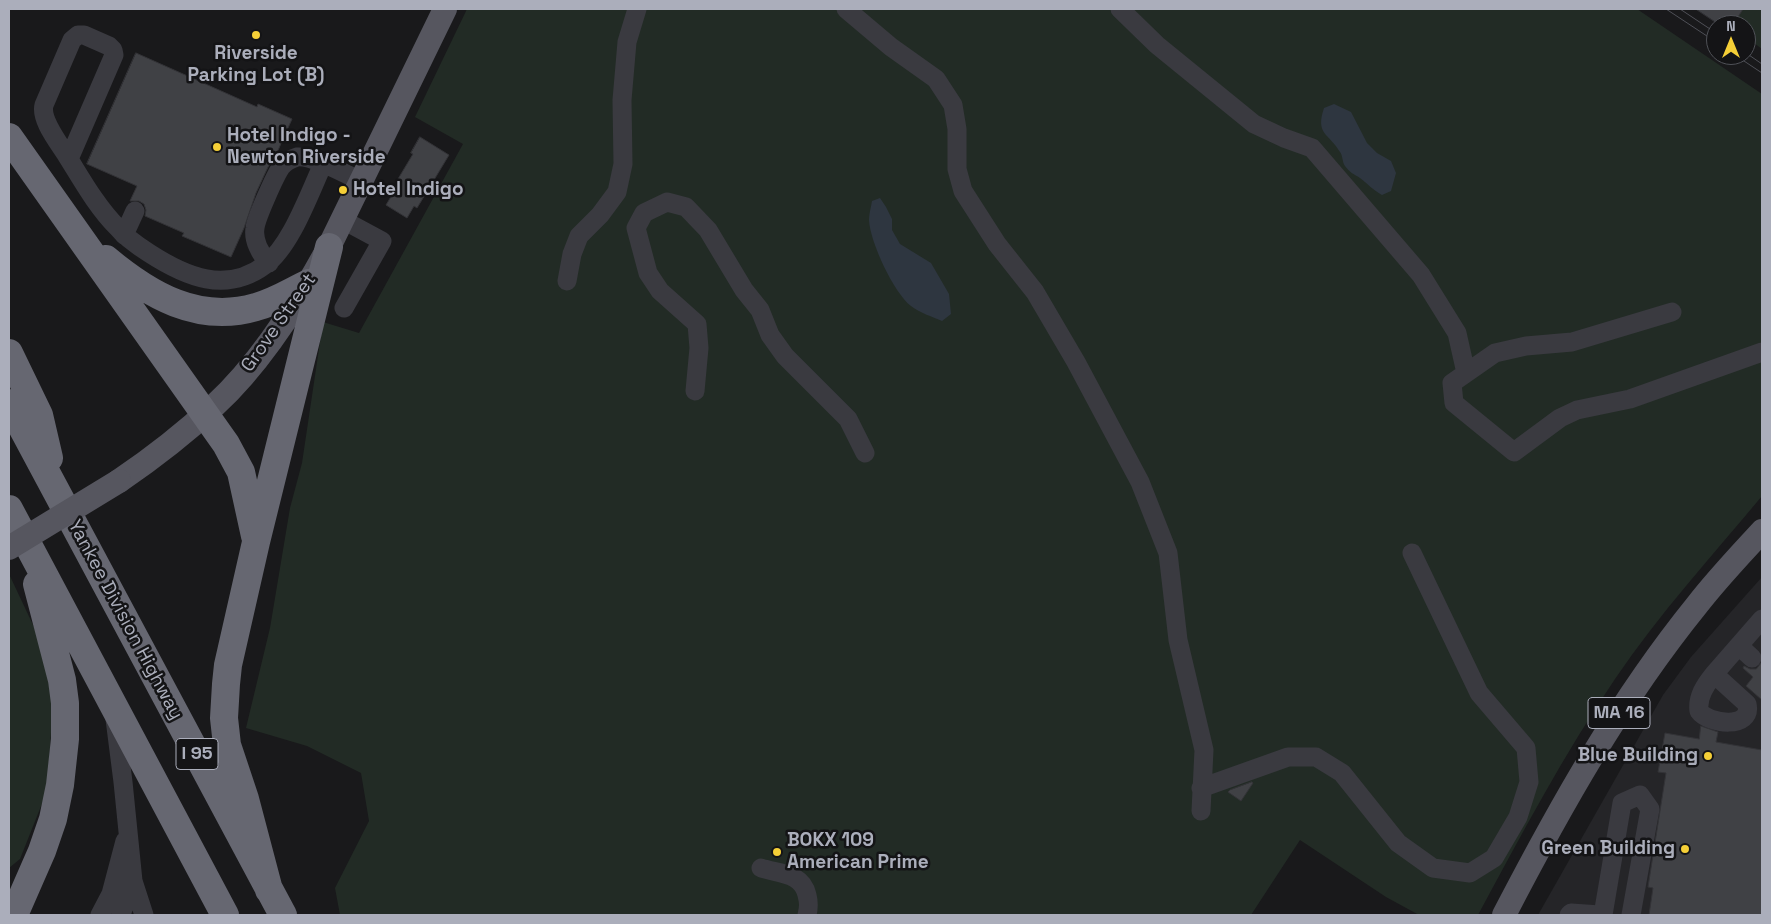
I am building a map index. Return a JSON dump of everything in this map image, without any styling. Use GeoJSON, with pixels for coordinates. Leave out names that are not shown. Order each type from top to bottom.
{"type":"FeatureCollection","features":[{"type":"Feature","properties":{"kind":"highway"},"geometry":{"type":"LineString","coordinates":[[10,137],[231,452],[241,472],[256,542]]}},
{"type":"Feature","properties":{"kind":"highway"},"geometry":{"type":"LineString","coordinates":[[79,237],[117,269],[148,290],[170,302],[195,310],[222,312],[247,309],[264,304],[309,283]]}},
{"type":"Feature","properties":{"kind":"highway"},"geometry":{"type":"LineString","coordinates":[[269,890],[245,799],[229,752],[224,718],[227,673],[256,542],[329,247]]}},
{"type":"Feature","properties":{"kind":"highway"},"geometry":{"type":"LineString","coordinates":[[9,353],[39,415],[58,496]]}},
{"type":"Feature","properties":{"kind":"highway","name":"Yankee Division Highway"},"geometry":{"type":"LineString","coordinates":[[9,403],[283,915]]}},
{"type":"Feature","properties":{"kind":"highway","name":"I 95"},"geometry":{"type":"LineString","coordinates":[[9,509],[18,547],[113,708],[225,915]]}},
{"type":"Feature","properties":{"kind":"highway"},"geometry":{"type":"LineString","coordinates":[[16,903],[44,845],[55,811],[62,772],[66,731],[61,670],[48,627],[18,547]]}},
{"type":"Feature","properties":{"kind":"main road","name":"Grove Street"},"geometry":{"type":"LineString","coordinates":[[18,547],[162,452],[226,394],[262,351],[309,283],[329,247],[446,9]]}},
{"type":"Feature","properties":{"kind":"main road","name":"MA 16"},"geometry":{"type":"LineString","coordinates":[[1504,915],[1553,823],[1624,705],[1696,606],[1762,531]]}},
{"type":"Feature","properties":{"kind":"lane"},"geometry":{"type":"LineString","coordinates":[[567,281],[572,254],[579,236],[600,215],[617,192],[623,164],[622,100],[627,42],[637,9]]}},
{"type":"Feature","properties":{"kind":"lane"},"geometry":{"type":"LineString","coordinates":[[846,9],[891,47],[936,79],[953,105],[956,128],[956,169],[963,191],[998,244],[1035,292],[1076,362],[1140,482],[1168,553],[1178,640],[1204,750],[1201,811]]}},
{"type":"Feature","properties":{"kind":"lane"},"geometry":{"type":"LineString","coordinates":[[1120,9],[1157,44],[1254,124],[1312,148],[1421,275],[1457,333],[1466,373]]}},
{"type":"Feature","properties":{"kind":"lane"},"geometry":{"type":"LineString","coordinates":[[69,159],[114,55],[113,50],[109,46],[82,34],[72,40],[43,111],[45,120],[69,159],[104,212],[124,234],[173,268],[203,279],[235,279],[250,274],[269,262],[286,243],[323,164]]}},
{"type":"Feature","properties":{"kind":"lane"},"geometry":{"type":"LineString","coordinates":[[269,262],[260,252],[255,235],[255,225],[278,172],[286,163],[296,158],[307,157],[362,182]]}},
{"type":"Feature","properties":{"kind":"lane"},"geometry":{"type":"LineString","coordinates":[[695,391],[699,348],[697,324],[660,290],[648,273],[636,228],[644,213],[667,202],[686,207],[708,230],[744,290],[760,310],[770,336],[785,356],[848,419],[865,453]]}},
{"type":"Feature","properties":{"kind":"lane"},"geometry":{"type":"LineString","coordinates":[[124,234],[134,211]]}},
{"type":"Feature","properties":{"kind":"lane"},"geometry":{"type":"LineString","coordinates":[[343,220],[382,241],[344,308]]}},
{"type":"Feature","properties":{"kind":"lane"},"geometry":{"type":"LineString","coordinates":[[1672,312],[1572,342],[1526,346],[1496,353],[1452,384],[1454,403],[1514,452],[1560,418],[1577,410],[1630,399],[1762,352]]}},
{"type":"Feature","properties":{"kind":"lane"},"geometry":{"type":"LineString","coordinates":[[1201,788],[1288,757],[1316,757],[1342,774],[1398,843],[1433,868],[1470,873],[1494,858],[1518,817],[1529,782],[1526,748],[1479,693],[1412,553]]}},
{"type":"Feature","properties":{"kind":"lane"},"geometry":{"type":"LineString","coordinates":[[1714,674],[1745,652],[1762,619]]}},
{"type":"Feature","properties":{"kind":"lane"},"geometry":{"type":"LineString","coordinates":[[113,708],[124,782],[131,864],[136,893],[144,915]]}},
{"type":"Feature","properties":{"kind":"lane"},"geometry":{"type":"LineString","coordinates":[[1569,915],[1571,913],[1601,915],[1622,803],[1640,794],[1650,809],[1631,915]]}},
{"type":"Feature","properties":{"kind":"lane"},"geometry":{"type":"LineString","coordinates":[[100,915],[111,894],[128,830]]}},
{"type":"Feature","properties":{"kind":"lane"},"geometry":{"type":"LineString","coordinates":[[121,915],[128,897],[131,864]]}},
{"type":"Feature","properties":{"kind":"lane"},"geometry":{"type":"LineString","coordinates":[[762,868],[797,878],[804,885],[810,906],[807,915]]}},
{"type":"Feature","properties":{"kind":"shaded area"},"geometry":{"type":"Polygon","coordinates":[[[467,9],[1637,9],[1706,56],[1706,65],[1719,65],[1762,94],[1762,496],[1668,608],[1596,707],[1527,825],[1478,915],[1419,915],[1386,897],[1300,840],[1251,915],[340,915],[335,888],[369,821],[361,773],[307,746],[246,728],[270,628],[290,508],[302,463],[323,322],[359,333],[463,144],[415,117],[467,9]]]}},
{"type":"Feature","properties":{"kind":"shaded area"},"geometry":{"type":"Polygon","coordinates":[[[1704,9],[1762,9],[1762,49],[1756,44],[1756,15],[1713,15],[1704,9]]]}},
{"type":"Feature","properties":{"kind":"shaded area"},"geometry":{"type":"Polygon","coordinates":[[[1334,104],[1351,112],[1367,143],[1377,153],[1391,161],[1396,173],[1391,191],[1382,195],[1350,172],[1343,163],[1341,154],[1322,129],[1321,124],[1324,108],[1334,104]]]}},
{"type":"Feature","properties":{"kind":"shaded area"},"geometry":{"type":"Polygon","coordinates":[[[880,198],[892,219],[892,230],[900,244],[931,263],[949,294],[951,314],[942,321],[922,313],[911,306],[897,290],[884,266],[870,229],[869,220],[872,201],[880,198]]]}},
{"type":"Feature","properties":{"kind":"shaded area"},"geometry":{"type":"Polygon","coordinates":[[[9,574],[34,627],[47,669],[53,704],[47,791],[20,859],[9,868],[9,574]]]}},
{"type":"Feature","properties":{"kind":"shaded area"},"geometry":{"type":"Polygon","coordinates":[[[1762,577],[1762,915],[1538,915],[1663,695],[1691,657],[1762,577]]]}},
{"type":"Feature","properties":{"kind":"building"},"geometry":{"type":"Polygon","coordinates":[[[1696,9],[1743,9],[1739,15],[1706,16],[1696,9]]]}},
{"type":"Feature","properties":{"kind":"building","name":"Hotel Indigo - Newton Riverside"},"geometry":{"type":"Polygon","coordinates":[[[136,53],[257,107],[258,104],[292,119],[256,193],[244,228],[231,257],[182,236],[184,233],[145,216],[144,204],[139,201],[130,201],[137,186],[87,164],[136,53]]]}},
{"type":"Feature","properties":{"kind":"building"},"geometry":{"type":"Polygon","coordinates":[[[420,137],[449,155],[417,208],[414,206],[407,218],[386,205],[401,180],[398,179],[413,154],[411,153],[420,137]]]}},
{"type":"Feature","properties":{"kind":"building"},"geometry":{"type":"Polygon","coordinates":[[[1762,662],[1762,700],[1746,686],[1753,677],[1743,668],[1744,666],[1756,669],[1762,662]]]}},
{"type":"Feature","properties":{"kind":"building"},"geometry":{"type":"Polygon","coordinates":[[[1701,726],[1718,732],[1716,742],[1762,750],[1762,915],[1649,915],[1653,888],[1648,887],[1666,773],[1658,772],[1665,733],[1699,739],[1701,726]]]}},
{"type":"Feature","properties":{"kind":"building"},"geometry":{"type":"Polygon","coordinates":[[[1252,782],[1241,801],[1228,792],[1230,790],[1252,782]]]}},
{"type":"Feature","properties":{"kind":"tram line"},"geometry":{"type":"LineString","coordinates":[[1666,9],[1706,35]]}},
{"type":"Feature","properties":{"kind":"tram line"},"geometry":{"type":"LineString","coordinates":[[1680,9],[1706,26]]}},
{"type":"Feature","properties":{"kind":"tram line"},"geometry":{"type":"LineString","coordinates":[[1756,60],[1762,64]]}},
{"type":"Feature","properties":{"kind":"tram line"},"geometry":{"type":"LineString","coordinates":[[1750,65],[1762,73]]}},
{"type":"Feature","properties":{"kind":"place","name":"Riverside Parking Lot (B)"},"geometry":{"type":"Point","coordinates":[256,35]}},
{"type":"Feature","properties":{"kind":"place","name":"Hotel Indigo - Newton Riverside"},"geometry":{"type":"Point","coordinates":[217,147]}},
{"type":"Feature","properties":{"kind":"place","name":"Hotel Indigo"},"geometry":{"type":"Point","coordinates":[343,190]}},
{"type":"Feature","properties":{"kind":"place","name":"Blue Building"},"geometry":{"type":"Point","coordinates":[1708,756]}},
{"type":"Feature","properties":{"kind":"place","name":"Green Building"},"geometry":{"type":"Point","coordinates":[1685,849]}},
{"type":"Feature","properties":{"kind":"place","name":"BOKX 109 American Prime"},"geometry":{"type":"Point","coordinates":[777,852]}}]}
